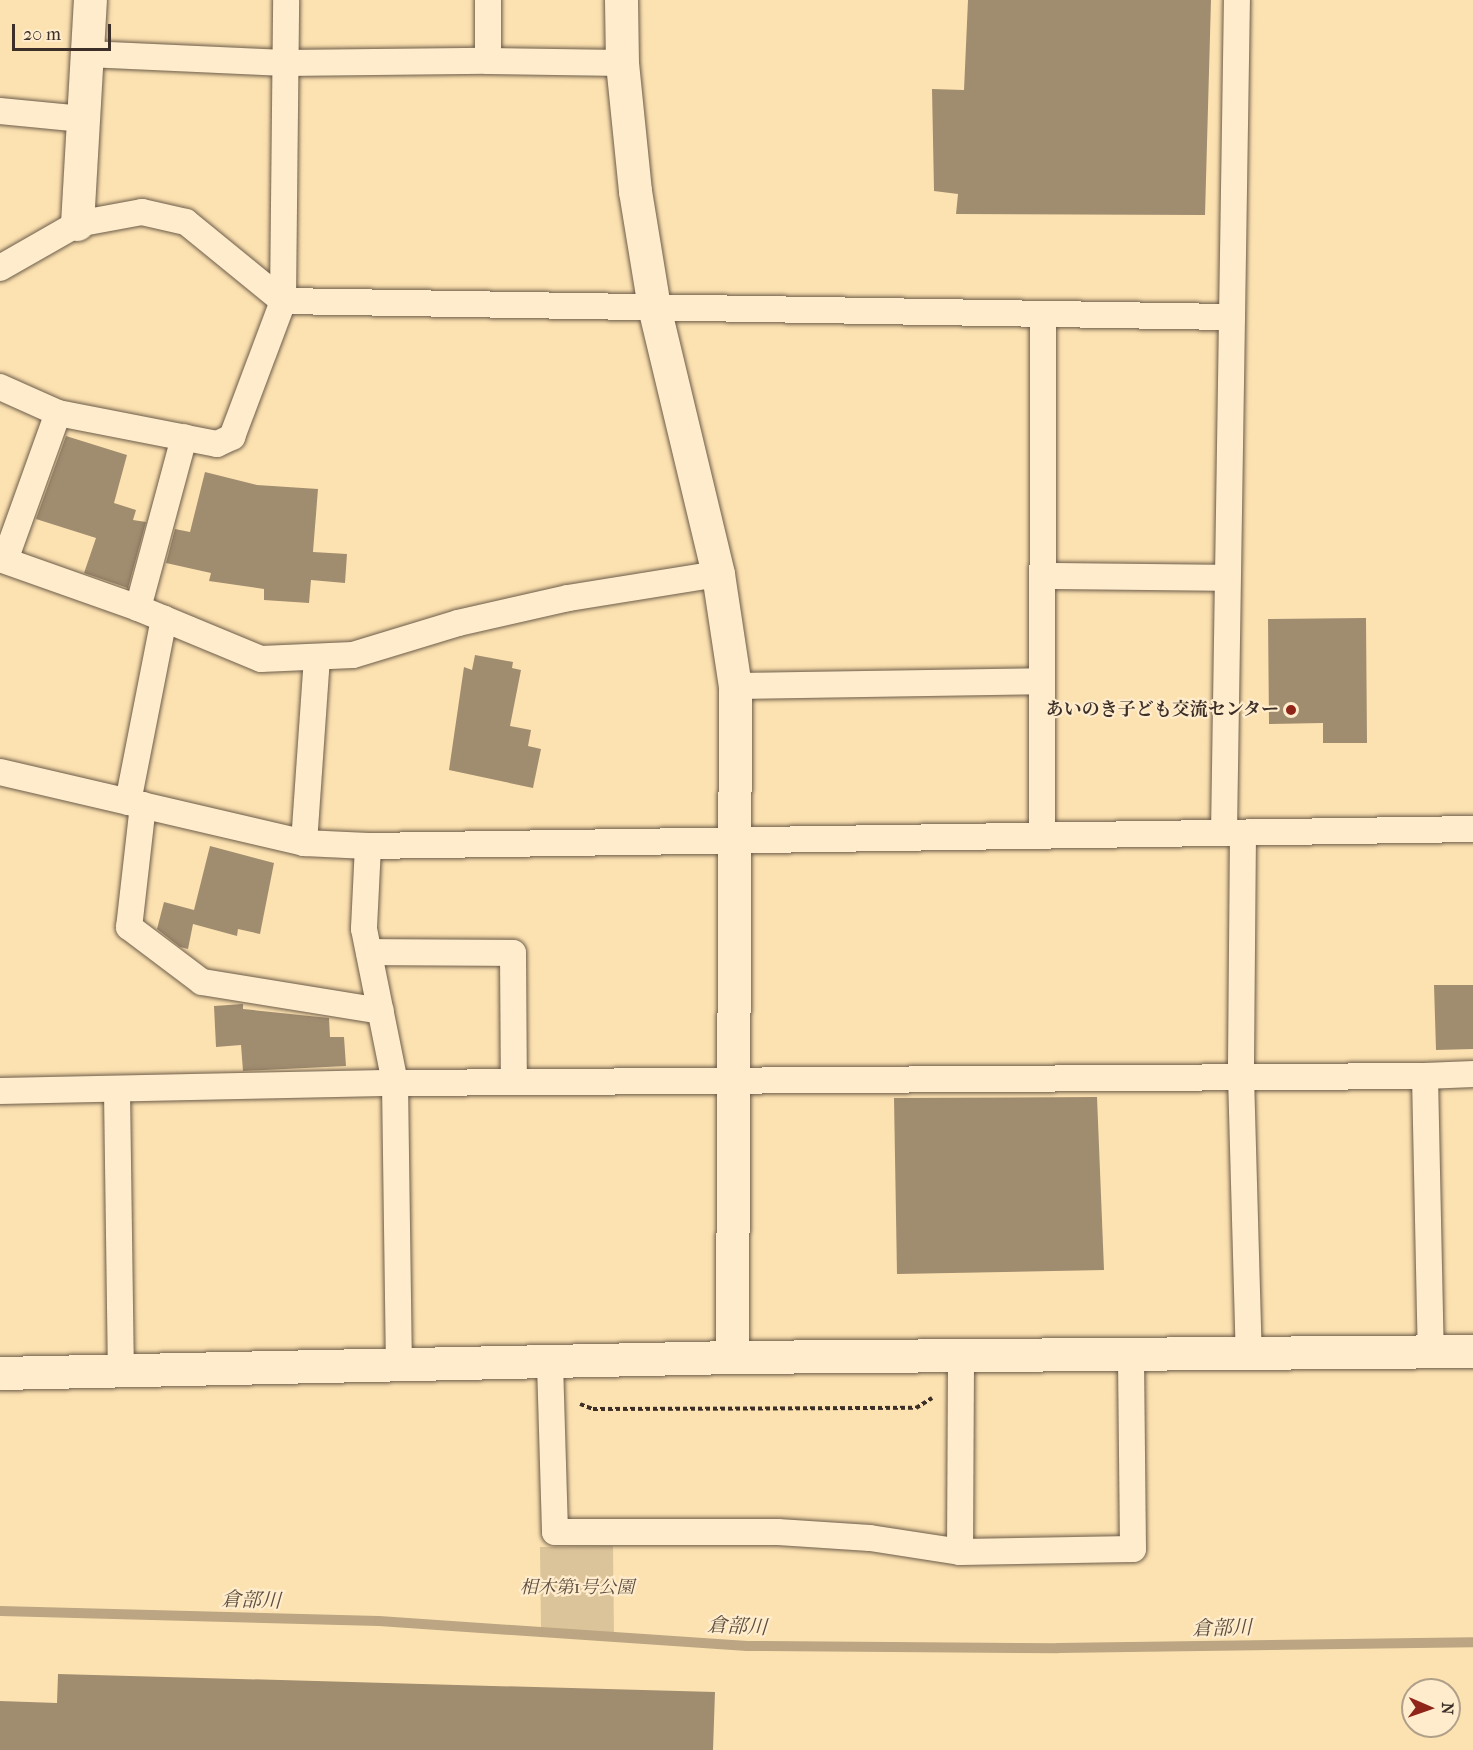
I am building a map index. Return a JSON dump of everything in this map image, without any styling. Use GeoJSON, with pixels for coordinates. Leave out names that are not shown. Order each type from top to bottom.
{"type":"FeatureCollection","features":[{"type":"Feature","properties":{"kind":"street"},"geometry":{"type":"LineString","coordinates":[[77,224],[90,0]]}},
{"type":"Feature","properties":{"kind":"street"},"geometry":{"type":"LineString","coordinates":[[0,387],[58,413],[217,444],[232,437],[283,301],[286,0]]}},
{"type":"Feature","properties":{"kind":"street"},"geometry":{"type":"LineString","coordinates":[[488,0],[488,61]]}},
{"type":"Feature","properties":{"kind":"street"},"geometry":{"type":"LineString","coordinates":[[621,0],[622,63],[635,191],[654,307],[718,574],[735,686],[732,1357]]}},
{"type":"Feature","properties":{"kind":"street"},"geometry":{"type":"LineString","coordinates":[[1237,0],[1227,578],[1249,1354]]}},
{"type":"Feature","properties":{"kind":"street"},"geometry":{"type":"LineString","coordinates":[[87,54],[285,63],[488,61],[622,63]]}},
{"type":"Feature","properties":{"kind":"street"},"geometry":{"type":"LineString","coordinates":[[0,111],[83,119]]}},
{"type":"Feature","properties":{"kind":"street"},"geometry":{"type":"LineString","coordinates":[[0,268],[77,224],[142,212],[186,222],[283,301],[1232,317]]}},
{"type":"Feature","properties":{"kind":"street"},"geometry":{"type":"LineString","coordinates":[[1042,836],[1043,314]]}},
{"type":"Feature","properties":{"kind":"street"},"geometry":{"type":"LineString","coordinates":[[58,413],[2,560],[138,608],[261,660],[353,655],[458,623],[568,598],[718,574]]}},
{"type":"Feature","properties":{"kind":"street"},"geometry":{"type":"LineString","coordinates":[[138,608],[184,437]]}},
{"type":"Feature","properties":{"kind":"street"},"geometry":{"type":"LineString","coordinates":[[1044,576],[1227,578]]}},
{"type":"Feature","properties":{"kind":"street"},"geometry":{"type":"LineString","coordinates":[[164,619],[135,804],[129,927],[202,982],[381,1011]]}},
{"type":"Feature","properties":{"kind":"street"},"geometry":{"type":"LineString","coordinates":[[304,843],[317,657]]}},
{"type":"Feature","properties":{"kind":"street"},"geometry":{"type":"LineString","coordinates":[[735,686],[1042,681]]}},
{"type":"Feature","properties":{"kind":"street"},"geometry":{"type":"LineString","coordinates":[[0,772],[304,843],[368,846],[1473,829]]}},
{"type":"Feature","properties":{"kind":"street"},"geometry":{"type":"LineString","coordinates":[[368,846],[364,928],[395,1083],[399,1368]]}},
{"type":"Feature","properties":{"kind":"street"},"geometry":{"type":"LineString","coordinates":[[369,952],[513,953],[514,1082]]}},
{"type":"Feature","properties":{"kind":"street"},"geometry":{"type":"LineString","coordinates":[[0,1091],[117,1091],[395,1083],[1473,1074]]}},
{"type":"Feature","properties":{"kind":"street"},"geometry":{"type":"LineString","coordinates":[[1425,1076],[1431,1352]]}},
{"type":"Feature","properties":{"kind":"street"},"geometry":{"type":"LineString","coordinates":[[117,1091],[121,1372]]}},
{"type":"Feature","properties":{"kind":"street"},"geometry":{"type":"LineString","coordinates":[[0,1373],[399,1368],[550,1379],[732,1357],[960,1369],[1131,1355],[1473,1351]]}},
{"type":"Feature","properties":{"kind":"street"},"geometry":{"type":"LineString","coordinates":[[550,1379],[555,1532],[778,1532],[870,1538],[960,1552],[1133,1549],[1131,1355]]}},
{"type":"Feature","properties":{"kind":"street"},"geometry":{"type":"LineString","coordinates":[[960,1369],[960,1552]]}},
{"type":"Feature","properties":{"kind":"path"},"geometry":{"type":"LineString","coordinates":[[550,1379],[594,1409],[916,1408],[960,1369]]}},
{"type":"Feature","properties":{"kind":"green space","name":"相木第1号公園"},"geometry":{"type":"Polygon","coordinates":[[[613,1546],[614,1634],[541,1628],[540,1547],[613,1546]]]}},
{"type":"Feature","properties":{"kind":"building"},"geometry":{"type":"Polygon","coordinates":[[[968,0],[1211,0],[1205,215],[956,214],[958,194],[934,191],[932,89],[964,90],[968,0]]]}},
{"type":"Feature","properties":{"kind":"building"},"geometry":{"type":"Polygon","coordinates":[[[66,436],[127,455],[114,503],[136,510],[133,520],[146,522],[128,588],[84,573],[96,538],[36,519],[66,436]]]}},
{"type":"Feature","properties":{"kind":"building"},"geometry":{"type":"Polygon","coordinates":[[[205,472],[257,485],[318,489],[313,552],[347,554],[345,583],[311,580],[309,603],[264,600],[264,589],[209,581],[211,573],[166,563],[175,529],[190,532],[205,472]]]}},
{"type":"Feature","properties":{"kind":"building"},"geometry":{"type":"Polygon","coordinates":[[[1366,618],[1367,743],[1323,743],[1323,723],[1269,724],[1268,619],[1366,618]]]}},
{"type":"Feature","properties":{"kind":"building"},"geometry":{"type":"Polygon","coordinates":[[[475,655],[513,662],[512,668],[521,670],[510,726],[531,730],[528,746],[541,749],[533,788],[449,770],[464,667],[472,670],[475,655]]]}},
{"type":"Feature","properties":{"kind":"building"},"geometry":{"type":"Polygon","coordinates":[[[210,846],[274,863],[260,934],[238,929],[237,936],[193,924],[188,949],[180,947],[157,929],[164,902],[194,910],[210,846]]]}},
{"type":"Feature","properties":{"kind":"building"},"geometry":{"type":"Polygon","coordinates":[[[1434,985],[1473,985],[1473,1049],[1436,1050],[1434,985]]]}},
{"type":"Feature","properties":{"kind":"building"},"geometry":{"type":"Polygon","coordinates":[[[243,1004],[243,1009],[329,1018],[330,1037],[344,1037],[346,1066],[243,1071],[241,1045],[216,1047],[214,1006],[243,1004]]]}},
{"type":"Feature","properties":{"kind":"building"},"geometry":{"type":"Polygon","coordinates":[[[1097,1097],[1104,1270],[897,1274],[894,1098],[1097,1097]]]}},
{"type":"Feature","properties":{"kind":"building"},"geometry":{"type":"Polygon","coordinates":[[[58,1674],[715,1692],[713,1750],[0,1750],[0,1701],[57,1703],[58,1674]]]}},
{"type":"Feature","properties":{"kind":"waterway","name":"倉部川"},"geometry":{"type":"LineString","coordinates":[[0,1611],[379,1621],[747,1646],[1058,1648],[1473,1642]]}},
{"type":"Feature","properties":{"kind":"place","name":"あいのき子ども交流センター"},"geometry":{"type":"Point","coordinates":[1291,710]}}]}
